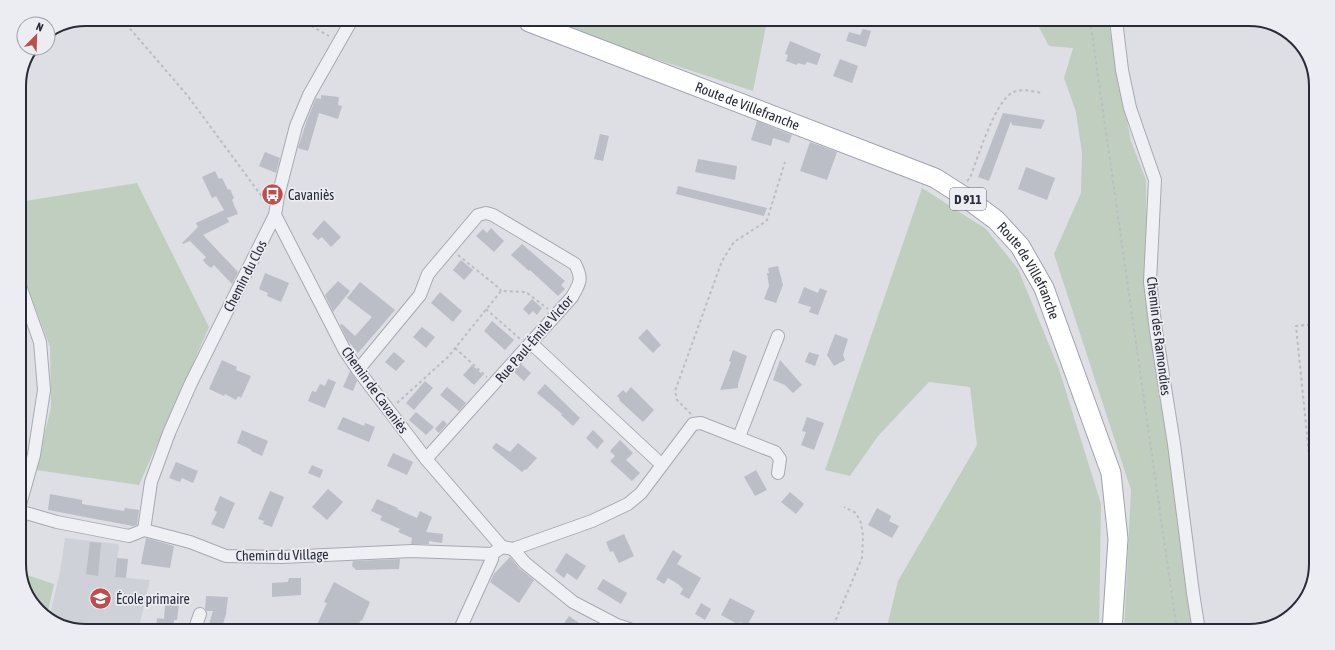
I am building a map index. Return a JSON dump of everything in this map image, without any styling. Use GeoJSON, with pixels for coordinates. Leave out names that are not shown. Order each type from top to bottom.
{"type":"FeatureCollection","features":[{"type":"Feature","properties":{"kind":"main road","name":"Route de Villefranche"},"geometry":{"type":"LineString","coordinates":[[540,26],[935,178],[996,220],[1020,246],[1044,288],[1090,413],[1110,473],[1118,539],[1112,624]]}},
{"type":"Feature","properties":{"kind":"street","name":"Chemin du Clos"},"geometry":{"type":"LineString","coordinates":[[144,530],[151,482],[169,433],[191,383],[276,215],[278,196],[296,126],[309,95],[348,26]]}},
{"type":"Feature","properties":{"kind":"street","name":"Chemin des Ramondies"},"geometry":{"type":"LineString","coordinates":[[1117,26],[1122,70],[1130,108],[1155,180],[1150,282],[1156,331],[1174,444],[1198,624]]}},
{"type":"Feature","properties":{"kind":"street","name":"Rue Paul-Émile Victor"},"geometry":{"type":"LineString","coordinates":[[358,370],[420,295],[428,274],[478,215],[486,213],[493,215],[575,264],[580,273],[579,284],[572,297],[426,459]]}},
{"type":"Feature","properties":{"kind":"street","name":"Chemin de Cavaniès"},"geometry":{"type":"LineString","coordinates":[[276,215],[345,351],[426,459],[502,550],[524,563],[573,602],[613,624]]}},
{"type":"Feature","properties":{"kind":"street"},"geometry":{"type":"LineString","coordinates":[[26,303],[40,342],[44,390],[34,455],[26,484]]}},
{"type":"Feature","properties":{"kind":"street"},"geometry":{"type":"LineString","coordinates":[[739,437],[778,336]]}},
{"type":"Feature","properties":{"kind":"street"},"geometry":{"type":"LineString","coordinates":[[529,344],[662,465]]}},
{"type":"Feature","properties":{"kind":"street"},"geometry":{"type":"LineString","coordinates":[[462,624],[492,559],[502,550],[592,521],[628,504],[641,493],[693,424],[701,423],[775,452],[780,459],[778,473]]}},
{"type":"Feature","properties":{"kind":"street"},"geometry":{"type":"LineString","coordinates":[[26,512],[57,522],[129,536],[144,530]]}},
{"type":"Feature","properties":{"kind":"street","name":"Chemin du Village"},"geometry":{"type":"LineString","coordinates":[[144,530],[190,542],[226,556],[282,557],[412,551],[502,550]]}},
{"type":"Feature","properties":{"kind":"street"},"geometry":{"type":"LineString","coordinates":[[196,624],[200,614]]}},
{"type":"Feature","properties":{"kind":"path"},"geometry":{"type":"LineString","coordinates":[[128,26],[187,95],[276,215]]}},
{"type":"Feature","properties":{"kind":"path"},"geometry":{"type":"LineString","coordinates":[[312,26],[340,41]]}},
{"type":"Feature","properties":{"kind":"path"},"geometry":{"type":"LineString","coordinates":[[1091,26],[1176,624]]}},
{"type":"Feature","properties":{"kind":"path"},"geometry":{"type":"LineString","coordinates":[[957,192],[970,178],[997,110],[1010,94],[1024,89],[1042,93]]}},
{"type":"Feature","properties":{"kind":"path"},"geometry":{"type":"LineString","coordinates":[[693,424],[693,416],[678,400],[675,391],[722,262],[734,242],[767,220],[785,162]]}},
{"type":"Feature","properties":{"kind":"path"},"geometry":{"type":"LineString","coordinates":[[450,248],[501,291],[526,292],[555,315]]}},
{"type":"Feature","properties":{"kind":"path"},"geometry":{"type":"LineString","coordinates":[[389,410],[448,357],[501,291]]}},
{"type":"Feature","properties":{"kind":"path"},"geometry":{"type":"LineString","coordinates":[[486,309],[529,344]]}},
{"type":"Feature","properties":{"kind":"path"},"geometry":{"type":"LineString","coordinates":[[1309,325],[1296,326],[1309,454]]}},
{"type":"Feature","properties":{"kind":"path"},"geometry":{"type":"LineString","coordinates":[[455,348],[494,383]]}},
{"type":"Feature","properties":{"kind":"path"},"geometry":{"type":"LineString","coordinates":[[834,624],[862,558],[863,536],[861,523],[856,513],[844,507]]}},
{"type":"Feature","properties":{"kind":"shaded area","name":"École primaire"},"geometry":{"type":"Polygon","coordinates":[[[65,538],[118,544],[115,577],[150,580],[140,624],[86,624],[70,622],[59,618],[50,612],[60,572],[65,538]]]}},
{"type":"Feature","properties":{"kind":"green space"},"geometry":{"type":"Polygon","coordinates":[[[566,26],[766,26],[753,91],[640,54],[566,26]]]}},
{"type":"Feature","properties":{"kind":"green space"},"geometry":{"type":"Polygon","coordinates":[[[1038,26],[1109,26],[1131,141],[1146,180],[1147,275],[1193,624],[1124,624],[1131,490],[1054,254],[1081,193],[1082,153],[1076,112],[1064,78],[1073,48],[1049,46],[1038,26]]]}},
{"type":"Feature","properties":{"kind":"green space"},"geometry":{"type":"Polygon","coordinates":[[[137,183],[209,327],[139,485],[36,470],[51,407],[50,347],[26,283],[26,201],[137,183]]]}},
{"type":"Feature","properties":{"kind":"green space"},"geometry":{"type":"Polygon","coordinates":[[[922,188],[986,229],[1018,269],[1059,369],[1101,504],[1099,624],[888,624],[898,581],[977,445],[970,387],[929,382],[878,436],[850,476],[825,470],[922,188]]]}},
{"type":"Feature","properties":{"kind":"green space"},"geometry":{"type":"Polygon","coordinates":[[[27,575],[54,584],[48,611],[41,604],[32,591],[27,575]]]}},
{"type":"Feature","properties":{"kind":"building"},"geometry":{"type":"Polygon","coordinates":[[[863,29],[871,31],[866,47],[846,41],[849,32],[860,35],[863,29]]]}},
{"type":"Feature","properties":{"kind":"building"},"geometry":{"type":"Polygon","coordinates":[[[790,41],[821,54],[817,65],[807,62],[805,65],[798,63],[797,65],[786,61],[788,55],[785,54],[790,41]]]}},
{"type":"Feature","properties":{"kind":"building"},"geometry":{"type":"Polygon","coordinates":[[[840,59],[858,66],[852,83],[833,76],[840,59]]]}},
{"type":"Feature","properties":{"kind":"building"},"geometry":{"type":"Polygon","coordinates":[[[321,95],[339,97],[338,105],[342,106],[338,119],[319,113],[308,151],[298,148],[316,98],[321,99],[321,95]]]}},
{"type":"Feature","properties":{"kind":"building"},"geometry":{"type":"Polygon","coordinates":[[[1003,113],[1045,120],[1041,129],[1012,125],[1011,121],[989,181],[978,177],[1003,113]]]}},
{"type":"Feature","properties":{"kind":"building"},"geometry":{"type":"Polygon","coordinates":[[[757,121],[792,135],[789,143],[773,138],[771,146],[751,140],[757,121]]]}},
{"type":"Feature","properties":{"kind":"building"},"geometry":{"type":"Polygon","coordinates":[[[600,134],[609,136],[603,161],[594,159],[600,134]]]}},
{"type":"Feature","properties":{"kind":"building"},"geometry":{"type":"Polygon","coordinates":[[[810,142],[837,152],[827,180],[800,171],[810,142]]]}},
{"type":"Feature","properties":{"kind":"building"},"geometry":{"type":"Polygon","coordinates":[[[265,152],[280,158],[276,173],[259,166],[265,152]]]}},
{"type":"Feature","properties":{"kind":"building"},"geometry":{"type":"Polygon","coordinates":[[[698,159],[737,166],[735,180],[695,172],[698,159]]]}},
{"type":"Feature","properties":{"kind":"building"},"geometry":{"type":"Polygon","coordinates":[[[1026,167],[1055,178],[1047,200],[1018,189],[1026,167]]]}},
{"type":"Feature","properties":{"kind":"building"},"geometry":{"type":"Polygon","coordinates":[[[215,171],[219,179],[222,178],[228,190],[230,189],[234,198],[232,200],[238,214],[227,218],[229,222],[203,235],[238,272],[232,284],[214,265],[211,268],[206,264],[203,260],[206,257],[190,241],[183,244],[182,243],[198,227],[196,223],[224,210],[216,196],[212,198],[202,177],[215,171]]]}},
{"type":"Feature","properties":{"kind":"building"},"geometry":{"type":"Polygon","coordinates":[[[678,186],[767,208],[764,216],[676,194],[678,186]]]}},
{"type":"Feature","properties":{"kind":"building"},"geometry":{"type":"Polygon","coordinates":[[[324,220],[341,237],[331,247],[322,237],[318,240],[312,234],[324,220]]]}},
{"type":"Feature","properties":{"kind":"building"},"geometry":{"type":"Polygon","coordinates":[[[491,228],[504,241],[494,252],[476,236],[483,229],[487,233],[491,228]]]}},
{"type":"Feature","properties":{"kind":"building"},"geometry":{"type":"Polygon","coordinates":[[[522,244],[565,281],[561,285],[565,289],[558,296],[511,255],[522,244]]]}},
{"type":"Feature","properties":{"kind":"building"},"geometry":{"type":"Polygon","coordinates":[[[461,260],[473,270],[464,280],[453,270],[461,260]]]}},
{"type":"Feature","properties":{"kind":"building"},"geometry":{"type":"Polygon","coordinates":[[[778,266],[783,285],[776,303],[764,299],[769,286],[767,273],[769,273],[768,268],[778,266]]]}},
{"type":"Feature","properties":{"kind":"building"},"geometry":{"type":"Polygon","coordinates":[[[265,273],[289,283],[281,302],[267,296],[268,293],[259,289],[265,273]]]}},
{"type":"Feature","properties":{"kind":"building"},"geometry":{"type":"Polygon","coordinates":[[[338,281],[350,291],[333,312],[325,295],[338,281]]]}},
{"type":"Feature","properties":{"kind":"building"},"geometry":{"type":"Polygon","coordinates":[[[360,282],[395,310],[358,353],[348,341],[340,325],[342,324],[355,336],[372,317],[347,298],[360,282]]]}},
{"type":"Feature","properties":{"kind":"building"},"geometry":{"type":"Polygon","coordinates":[[[804,287],[818,293],[820,288],[827,291],[818,315],[809,312],[811,307],[798,303],[804,287]]]}},
{"type":"Feature","properties":{"kind":"building"},"geometry":{"type":"Polygon","coordinates":[[[440,292],[462,311],[453,322],[431,303],[440,292]]]}},
{"type":"Feature","properties":{"kind":"building"},"geometry":{"type":"Polygon","coordinates":[[[532,299],[542,308],[537,315],[533,311],[529,315],[523,309],[532,299]]]}},
{"type":"Feature","properties":{"kind":"building"},"geometry":{"type":"Polygon","coordinates":[[[492,321],[514,340],[505,350],[484,331],[492,321]]]}},
{"type":"Feature","properties":{"kind":"building"},"geometry":{"type":"Polygon","coordinates":[[[422,327],[435,337],[426,348],[413,337],[422,327]]]}},
{"type":"Feature","properties":{"kind":"building"},"geometry":{"type":"Polygon","coordinates":[[[647,329],[661,345],[653,353],[638,338],[647,329]]]}},
{"type":"Feature","properties":{"kind":"building"},"geometry":{"type":"Polygon","coordinates":[[[835,334],[848,339],[843,355],[845,360],[834,366],[827,355],[835,334]]]}},
{"type":"Feature","properties":{"kind":"building"},"geometry":{"type":"Polygon","coordinates":[[[733,350],[747,356],[738,388],[720,390],[731,362],[729,361],[733,350]]]}},
{"type":"Feature","properties":{"kind":"building"},"geometry":{"type":"Polygon","coordinates":[[[394,352],[405,361],[396,371],[385,362],[394,352]]]}},
{"type":"Feature","properties":{"kind":"building"},"geometry":{"type":"Polygon","coordinates":[[[809,352],[819,355],[815,366],[805,362],[809,352]]]}},
{"type":"Feature","properties":{"kind":"building"},"geometry":{"type":"Polygon","coordinates":[[[222,360],[237,367],[236,370],[251,376],[241,398],[238,396],[236,400],[225,394],[224,396],[209,389],[222,360]]]}},
{"type":"Feature","properties":{"kind":"building"},"geometry":{"type":"Polygon","coordinates":[[[780,360],[802,385],[793,393],[785,385],[773,380],[780,360]]]}},
{"type":"Feature","properties":{"kind":"building"},"geometry":{"type":"Polygon","coordinates":[[[521,364],[531,373],[524,381],[514,372],[521,364]]]}},
{"type":"Feature","properties":{"kind":"building"},"geometry":{"type":"Polygon","coordinates":[[[472,365],[483,375],[474,385],[463,375],[472,365]]]}},
{"type":"Feature","properties":{"kind":"building"},"geometry":{"type":"Polygon","coordinates":[[[350,371],[357,381],[353,391],[343,387],[350,371]]]}},
{"type":"Feature","properties":{"kind":"building"},"geometry":{"type":"Polygon","coordinates":[[[328,379],[336,382],[325,408],[308,401],[312,391],[316,392],[320,384],[325,386],[328,379]]]}},
{"type":"Feature","properties":{"kind":"building"},"geometry":{"type":"Polygon","coordinates":[[[425,381],[433,388],[414,410],[406,403],[425,381]]]}},
{"type":"Feature","properties":{"kind":"building"},"geometry":{"type":"Polygon","coordinates":[[[545,384],[580,418],[573,426],[561,415],[562,414],[537,393],[545,384]]]}},
{"type":"Feature","properties":{"kind":"building"},"geometry":{"type":"Polygon","coordinates":[[[447,387],[466,403],[459,411],[440,395],[447,387]]]}},
{"type":"Feature","properties":{"kind":"building"},"geometry":{"type":"Polygon","coordinates":[[[631,387],[654,410],[643,422],[619,400],[620,399],[617,396],[623,390],[626,393],[631,387]]]}},
{"type":"Feature","properties":{"kind":"building"},"geometry":{"type":"Polygon","coordinates":[[[416,412],[434,427],[426,435],[409,420],[416,412]]]}},
{"type":"Feature","properties":{"kind":"building"},"geometry":{"type":"Polygon","coordinates":[[[343,417],[364,426],[365,423],[375,427],[369,442],[337,429],[343,417]]]}},
{"type":"Feature","properties":{"kind":"building"},"geometry":{"type":"Polygon","coordinates":[[[807,417],[824,423],[814,450],[801,445],[806,432],[802,431],[807,417]]]}},
{"type":"Feature","properties":{"kind":"building"},"geometry":{"type":"Polygon","coordinates":[[[443,420],[447,424],[439,433],[435,429],[443,420]]]}},
{"type":"Feature","properties":{"kind":"building"},"geometry":{"type":"Polygon","coordinates":[[[242,430],[268,441],[262,456],[237,443],[242,430]]]}},
{"type":"Feature","properties":{"kind":"building"},"geometry":{"type":"Polygon","coordinates":[[[593,430],[604,441],[597,449],[586,438],[593,430]]]}},
{"type":"Feature","properties":{"kind":"building"},"geometry":{"type":"Polygon","coordinates":[[[620,440],[633,453],[626,460],[640,473],[632,481],[610,461],[615,456],[610,451],[620,440]]]}},
{"type":"Feature","properties":{"kind":"building"},"geometry":{"type":"Polygon","coordinates":[[[496,443],[510,452],[518,443],[537,458],[526,470],[525,469],[522,472],[492,448],[496,443]]]}},
{"type":"Feature","properties":{"kind":"building"},"geometry":{"type":"Polygon","coordinates":[[[393,453],[413,462],[407,475],[387,466],[393,453]]]}},
{"type":"Feature","properties":{"kind":"building"},"geometry":{"type":"Polygon","coordinates":[[[176,462],[198,471],[193,483],[182,478],[180,482],[169,478],[176,462]]]}},
{"type":"Feature","properties":{"kind":"building"},"geometry":{"type":"Polygon","coordinates":[[[312,465],[323,470],[320,478],[308,473],[312,465]]]}},
{"type":"Feature","properties":{"kind":"building"},"geometry":{"type":"Polygon","coordinates":[[[756,470],[767,490],[755,496],[744,477],[756,470]]]}},
{"type":"Feature","properties":{"kind":"building"},"geometry":{"type":"Polygon","coordinates":[[[328,489],[343,502],[327,520],[312,507],[328,489]]]}},
{"type":"Feature","properties":{"kind":"building"},"geometry":{"type":"Polygon","coordinates":[[[270,491],[284,497],[272,527],[263,524],[264,521],[258,519],[270,491]]]}},
{"type":"Feature","properties":{"kind":"building"},"geometry":{"type":"Polygon","coordinates":[[[790,492],[804,504],[796,514],[781,502],[790,492]]]}},
{"type":"Feature","properties":{"kind":"building"},"geometry":{"type":"Polygon","coordinates":[[[50,494],[82,500],[82,504],[124,511],[125,508],[139,510],[137,525],[133,526],[48,510],[50,494]]]}},
{"type":"Feature","properties":{"kind":"building"},"geometry":{"type":"Polygon","coordinates":[[[220,496],[235,503],[224,529],[211,524],[217,512],[214,510],[220,496]]]}},
{"type":"Feature","properties":{"kind":"building"},"geometry":{"type":"Polygon","coordinates":[[[377,499],[417,518],[420,511],[432,517],[426,532],[443,534],[442,543],[429,541],[429,544],[411,544],[412,538],[398,532],[400,529],[380,520],[382,516],[371,511],[377,499]]]}},
{"type":"Feature","properties":{"kind":"building"},"geometry":{"type":"Polygon","coordinates":[[[877,508],[891,516],[889,521],[899,526],[892,538],[868,525],[877,508]]]}},
{"type":"Feature","properties":{"kind":"building"},"geometry":{"type":"Polygon","coordinates":[[[624,534],[634,556],[619,563],[613,551],[610,552],[606,542],[624,534]]]}},
{"type":"Feature","properties":{"kind":"building"},"geometry":{"type":"Polygon","coordinates":[[[146,538],[174,546],[170,568],[141,564],[146,538]]]}},
{"type":"Feature","properties":{"kind":"building"},"geometry":{"type":"Polygon","coordinates":[[[90,542],[101,543],[98,576],[86,574],[90,542]]]}},
{"type":"Feature","properties":{"kind":"building"},"geometry":{"type":"Polygon","coordinates":[[[673,550],[682,556],[677,564],[701,578],[689,599],[680,594],[683,589],[678,584],[668,578],[664,584],[656,579],[673,550]]]}},
{"type":"Feature","properties":{"kind":"building"},"geometry":{"type":"Polygon","coordinates":[[[566,553],[586,566],[577,580],[567,573],[564,578],[555,571],[566,553]]]}},
{"type":"Feature","properties":{"kind":"building"},"geometry":{"type":"Polygon","coordinates":[[[510,557],[520,569],[534,580],[519,603],[490,582],[494,574],[510,557]]]}},
{"type":"Feature","properties":{"kind":"building"},"geometry":{"type":"Polygon","coordinates":[[[117,558],[128,559],[126,578],[115,577],[117,558]]]}},
{"type":"Feature","properties":{"kind":"building"},"geometry":{"type":"Polygon","coordinates":[[[400,559],[399,569],[356,570],[352,566],[353,561],[400,559]]]}},
{"type":"Feature","properties":{"kind":"building"},"geometry":{"type":"Polygon","coordinates":[[[289,578],[301,578],[301,595],[272,597],[272,583],[288,582],[289,578]]]}},
{"type":"Feature","properties":{"kind":"building"},"geometry":{"type":"Polygon","coordinates":[[[603,579],[627,593],[621,604],[597,589],[603,579]]]}},
{"type":"Feature","properties":{"kind":"building"},"geometry":{"type":"Polygon","coordinates":[[[334,582],[370,602],[362,621],[361,620],[359,624],[317,624],[327,603],[324,602],[334,582]]]}},
{"type":"Feature","properties":{"kind":"building"},"geometry":{"type":"Polygon","coordinates":[[[166,595],[180,596],[177,620],[174,620],[174,624],[157,624],[157,618],[164,619],[166,595]]]}},
{"type":"Feature","properties":{"kind":"building"},"geometry":{"type":"Polygon","coordinates":[[[206,596],[228,597],[223,624],[209,624],[213,611],[207,611],[205,609],[206,596]]]}},
{"type":"Feature","properties":{"kind":"building"},"geometry":{"type":"Polygon","coordinates":[[[730,598],[755,611],[748,624],[740,622],[739,624],[737,624],[721,615],[730,598]]]}},
{"type":"Feature","properties":{"kind":"building"},"geometry":{"type":"Polygon","coordinates":[[[701,603],[711,609],[705,620],[695,614],[701,603]]]}},
{"type":"Feature","properties":{"kind":"building"},"geometry":{"type":"Polygon","coordinates":[[[569,616],[581,624],[564,624],[569,616]]]}},
{"type":"Feature","properties":{"kind":"place","name":"Cavaniès"},"geometry":{"type":"Point","coordinates":[272,195]}},
{"type":"Feature","properties":{"kind":"place","name":"École primaire"},"geometry":{"type":"Point","coordinates":[100,599]}}]}
